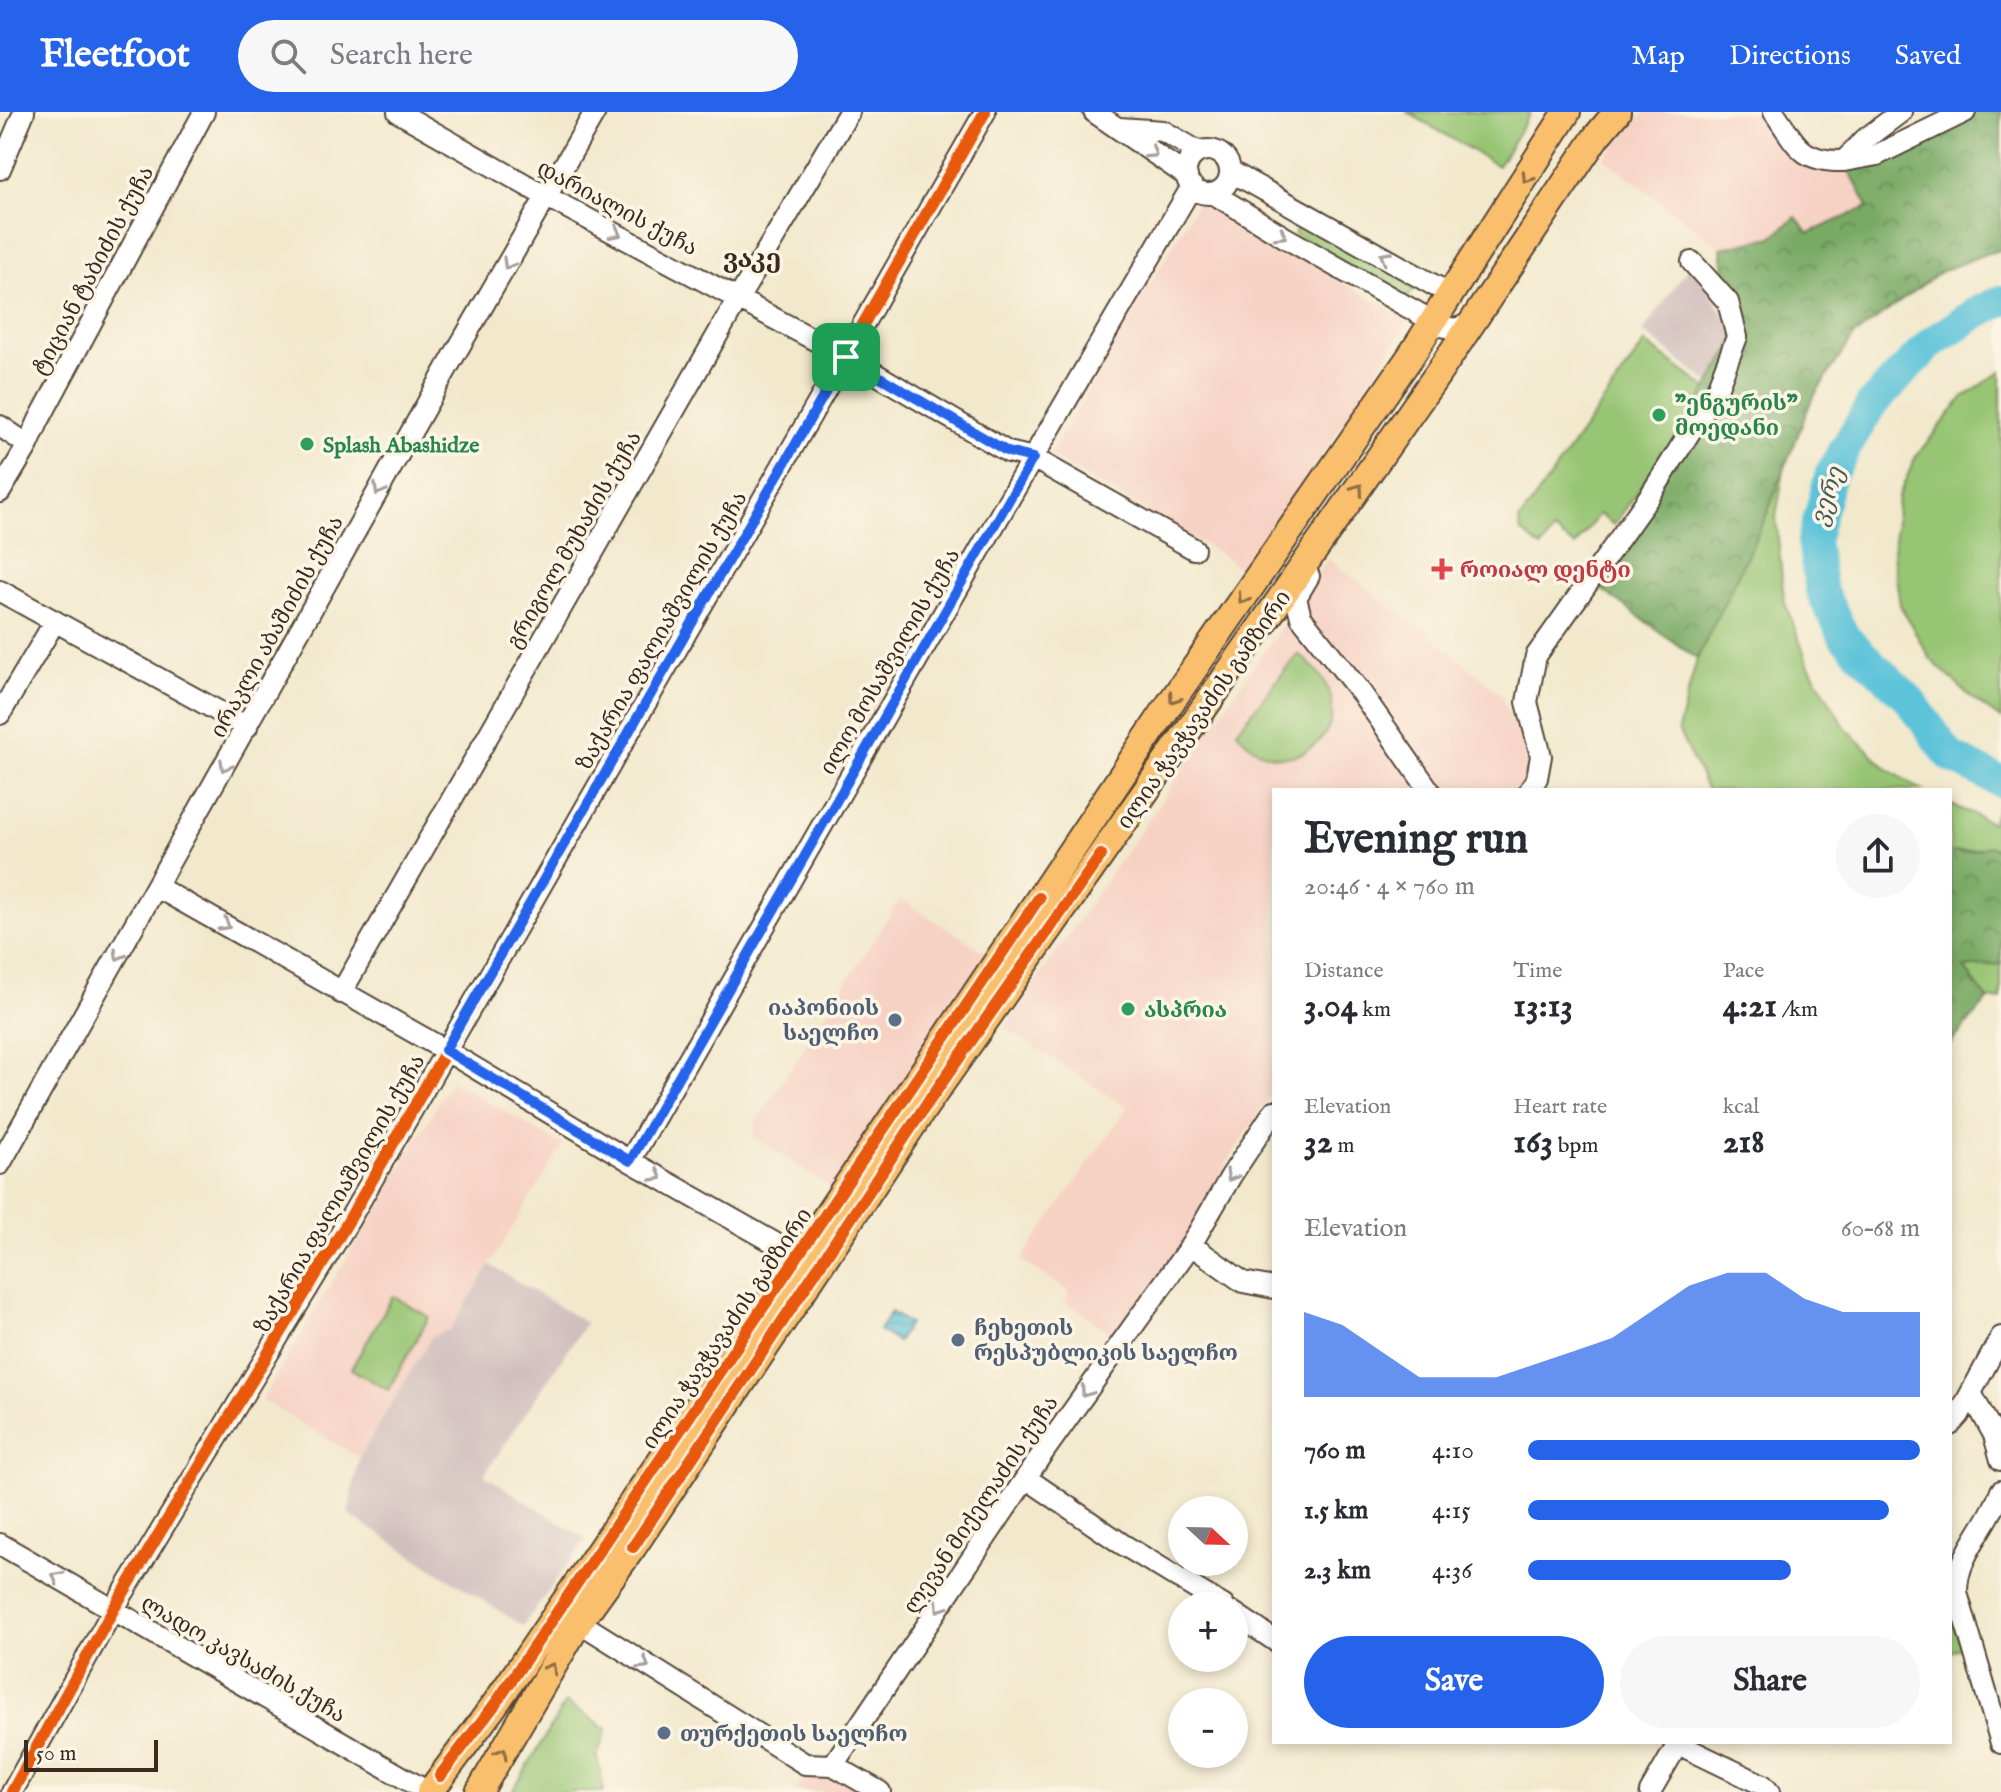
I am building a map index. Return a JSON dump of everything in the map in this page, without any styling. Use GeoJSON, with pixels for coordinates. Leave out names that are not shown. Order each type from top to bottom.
{"type":"FeatureCollection","features":[{"type":"Feature","properties":{"kind":"main road","name":"ილია ჭავჭავაძის გამზირი"},"geometry":{"type":"LineString","coordinates":[[479,1792],[579,1622],[633,1547],[806,1266],[1109,794],[1455,290],[1567,112]]}},
{"type":"Feature","properties":{"kind":"main road","name":"ილია ჭავჭავაძის გამზირი"},"geometry":{"type":"LineString","coordinates":[[427,1791],[496,1703],[806,1266],[924,1108],[1313,553],[1596,137],[1617,112]]}},
{"type":"Feature","properties":{"kind":"street"},"geometry":{"type":"LineString","coordinates":[[0,169],[24,112]]}},
{"type":"Feature","properties":{"kind":"street","name":"ტიციან ტაბიძის ქუჩა"},"geometry":{"type":"LineString","coordinates":[[0,492],[28,445],[204,112]]}},
{"type":"Feature","properties":{"kind":"street","name":"დარიალის ქუჩა"},"geometry":{"type":"LineString","coordinates":[[398,112],[547,197],[846,357],[1008,452],[1033,458],[1194,549]]}},
{"type":"Feature","properties":{"kind":"street","name":"ირაკლი აბაშიძის ქუჩა"},"geometry":{"type":"LineString","coordinates":[[0,1163],[419,417],[595,112]]}},
{"type":"Feature","properties":{"kind":"street","name":"გრიგოლ მუხაძის ქუჩა"},"geometry":{"type":"LineString","coordinates":[[341,993],[738,299],[849,112]]}},
{"type":"Feature","properties":{"kind":"street","name":"ზაქარია ფალიაშვილის ქუჩა"},"geometry":{"type":"LineString","coordinates":[[12,1792],[113,1610],[349,1220],[985,112]]}},
{"type":"Feature","properties":{"kind":"street"},"geometry":{"type":"LineString","coordinates":[[1094,112],[1120,128],[1200,193],[1214,194],[1449,330],[1471,323]]}},
{"type":"Feature","properties":{"kind":"street"},"geometry":{"type":"LineString","coordinates":[[1774,112],[1804,154],[1823,161],[1877,155],[1965,112]]}},
{"type":"Feature","properties":{"kind":"street"},"geometry":{"type":"LineString","coordinates":[[1844,161],[1865,139],[1901,112]]}},
{"type":"Feature","properties":{"kind":"street"},"geometry":{"type":"LineString","coordinates":[[1120,128],[1163,131],[1199,152],[1220,153],[1229,164],[1230,171],[1227,185],[1214,194]]}},
{"type":"Feature","properties":{"kind":"street"},"geometry":{"type":"LineString","coordinates":[[1189,181],[1189,162],[1199,152]]}},
{"type":"Feature","properties":{"kind":"street"},"geometry":{"type":"LineString","coordinates":[[1230,171],[1439,288],[1455,290]]}},
{"type":"Feature","properties":{"kind":"street","name":"ილო მოსაშვილის ქუჩა"},"geometry":{"type":"LineString","coordinates":[[630,1161],[1189,181]]}},
{"type":"Feature","properties":{"kind":"street"},"geometry":{"type":"LineString","coordinates":[[1531,788],[1537,778],[1541,756],[1527,702],[1536,656],[1651,494],[1717,389],[1737,337],[1728,302],[1692,262]]}},
{"type":"Feature","properties":{"kind":"street"},"geometry":{"type":"LineString","coordinates":[[0,426],[28,445]]}},
{"type":"Feature","properties":{"kind":"street"},"geometry":{"type":"LineString","coordinates":[[1313,553],[1311,573],[1296,598],[1301,617],[1362,694],[1428,788]]}},
{"type":"Feature","properties":{"kind":"street"},"geometry":{"type":"LineString","coordinates":[[0,591],[247,727]]}},
{"type":"Feature","properties":{"kind":"street"},"geometry":{"type":"LineString","coordinates":[[1264,621],[1282,612],[1301,617]]}},
{"type":"Feature","properties":{"kind":"street"},"geometry":{"type":"LineString","coordinates":[[0,714],[55,621]]}},
{"type":"Feature","properties":{"kind":"street"},"geometry":{"type":"LineString","coordinates":[[157,887],[445,1050],[773,1242],[806,1266]]}},
{"type":"Feature","properties":{"kind":"street","name":"ლევან მიქელაძის ქუჩა"},"geometry":{"type":"LineString","coordinates":[[833,1765],[1026,1478],[1191,1245],[1236,1167],[1272,1114]]}},
{"type":"Feature","properties":{"kind":"street"},"geometry":{"type":"LineString","coordinates":[[1191,1245],[1243,1282],[1272,1288]]}},
{"type":"Feature","properties":{"kind":"street"},"geometry":{"type":"LineString","coordinates":[[1952,1423],[2001,1337]]}},
{"type":"Feature","properties":{"kind":"street"},"geometry":{"type":"LineString","coordinates":[[1971,1393],[1994,1435],[2001,1460]]}},
{"type":"Feature","properties":{"kind":"street"},"geometry":{"type":"LineString","coordinates":[[1026,1478],[1122,1544],[1201,1592]]}},
{"type":"Feature","properties":{"kind":"street"},"geometry":{"type":"LineString","coordinates":[[2001,1491],[1995,1510],[1960,1565],[1956,1579],[1957,1593],[2001,1743]]}},
{"type":"Feature","properties":{"kind":"street","name":"ლადო კავსაძის ქუჩა"},"geometry":{"type":"LineString","coordinates":[[0,1544],[427,1791]]}},
{"type":"Feature","properties":{"kind":"street"},"geometry":{"type":"LineString","coordinates":[[579,1622],[805,1764],[833,1765],[880,1792]]}},
{"type":"Feature","properties":{"kind":"street"},"geometry":{"type":"LineString","coordinates":[[1248,1622],[1272,1639]]}},
{"type":"Feature","properties":{"kind":"street"},"geometry":{"type":"LineString","coordinates":[[1650,1792],[1678,1744]]}},
{"type":"Feature","properties":{"kind":"street"},"geometry":{"type":"LineString","coordinates":[[1681,1744],[1763,1785],[1769,1792]]}},
{"type":"Feature","properties":{"kind":"shaded area"},"geometry":{"type":"Polygon","coordinates":[[[1645,112],[1774,112],[1793,140],[1844,161],[1868,207],[1809,233],[1796,218],[1772,237],[1721,248],[1604,158],[1645,112]]]}},
{"type":"Feature","properties":{"kind":"shaded area"},"geometry":{"type":"Polygon","coordinates":[[[1199,200],[1407,319],[1404,329],[1245,574],[1222,555],[1050,456],[1199,200]]]}},
{"type":"Feature","properties":{"kind":"shaded area"},"geometry":{"type":"Polygon","coordinates":[[[1692,262],[1737,337],[1717,389],[1643,332],[1692,262]]]}},
{"type":"Feature","properties":{"kind":"shaded area"},"geometry":{"type":"Polygon","coordinates":[[[1328,559],[1439,642],[1501,695],[1544,788],[1272,788],[1272,1092],[1223,1169],[1185,1240],[1147,1295],[1112,1334],[1065,1301],[1070,1292],[1021,1260],[1127,1108],[1005,1027],[1328,559]]]}},
{"type":"Feature","properties":{"kind":"shaded area"},"geometry":{"type":"Polygon","coordinates":[[[900,899],[990,955],[830,1188],[753,1136],[755,1124],[900,899]]]}},
{"type":"Feature","properties":{"kind":"shaded area"},"geometry":{"type":"Polygon","coordinates":[[[451,1081],[563,1145],[450,1330],[432,1336],[359,1458],[262,1400],[451,1081]]]}},
{"type":"Feature","properties":{"kind":"shaded area"},"geometry":{"type":"Polygon","coordinates":[[[490,1265],[586,1323],[484,1475],[586,1539],[523,1626],[348,1514],[359,1458],[432,1336],[450,1330],[490,1265]]]}},
{"type":"Feature","properties":{"kind":"shaded area"},"geometry":{"type":"Polygon","coordinates":[[[833,1765],[880,1792],[795,1792],[803,1778],[833,1765]]]}},
{"type":"Feature","properties":{"kind":"green space"},"geometry":{"type":"Polygon","coordinates":[[[1407,112],[1531,112],[1498,166],[1407,112]]]}},
{"type":"Feature","properties":{"kind":"green space"},"geometry":{"type":"Polygon","coordinates":[[[1965,112],[2001,112],[2001,250],[1940,272],[1854,336],[1812,399],[1764,521],[1697,659],[1594,584],[1737,337],[1728,302],[1721,248],[1772,237],[1796,217],[1809,233],[1868,207],[1844,161],[1965,112]]]}},
{"type":"Feature","properties":{"kind":"green space"},"geometry":{"type":"Polygon","coordinates":[[[1302,221],[1417,285],[1407,299],[1294,234],[1302,221]]]}},
{"type":"Feature","properties":{"kind":"green space"},"geometry":{"type":"Polygon","coordinates":[[[1645,343],[1709,390],[1614,525],[1599,514],[1575,546],[1554,531],[1541,548],[1521,531],[1519,521],[1645,343]]]}},
{"type":"Feature","properties":{"kind":"green space"},"geometry":{"type":"Polygon","coordinates":[[[2001,371],[2001,719],[1974,700],[1930,659],[1900,605],[1893,555],[1898,497],[1916,456],[1962,399],[2001,371]]]}},
{"type":"Feature","properties":{"kind":"green space"},"geometry":{"type":"Polygon","coordinates":[[[1784,470],[1776,517],[1784,600],[1809,666],[1845,727],[1886,768],[1919,788],[1706,788],[1678,730],[1697,659],[1764,521],[1784,470]]]}},
{"type":"Feature","properties":{"kind":"green space"},"geometry":{"type":"Polygon","coordinates":[[[1298,654],[1322,678],[1332,703],[1329,724],[1318,742],[1301,753],[1279,757],[1257,750],[1237,731],[1298,654]]]}},
{"type":"Feature","properties":{"kind":"green space"},"geometry":{"type":"Polygon","coordinates":[[[2000,800],[2001,851],[1988,848],[1952,852],[1952,805],[1992,823],[2000,800]]]}},
{"type":"Feature","properties":{"kind":"green space"},"geometry":{"type":"Polygon","coordinates":[[[1989,846],[2001,851],[2001,964],[1964,968],[1988,1000],[1952,1042],[1952,852],[1963,853],[1989,846]]]}},
{"type":"Feature","properties":{"kind":"green space"},"geometry":{"type":"Polygon","coordinates":[[[2001,964],[2001,999],[1988,1000],[1964,968],[2001,964]]]}},
{"type":"Feature","properties":{"kind":"green space"},"geometry":{"type":"Polygon","coordinates":[[[393,1296],[429,1317],[388,1390],[351,1369],[393,1296]]]}},
{"type":"Feature","properties":{"kind":"green space"},"geometry":{"type":"Polygon","coordinates":[[[1952,1613],[1962,1647],[1952,1650],[1952,1613]]]}},
{"type":"Feature","properties":{"kind":"green space"},"geometry":{"type":"Polygon","coordinates":[[[566,1702],[607,1729],[597,1756],[604,1792],[512,1792],[566,1702]]]}},
{"type":"Feature","properties":{"kind":"water"},"geometry":{"type":"Polygon","coordinates":[[[891,1312],[909,1324],[897,1342],[879,1330],[891,1312]]]}},
{"type":"Feature","properties":{"kind":"waterway","name":"ვერე"},"geometry":{"type":"LineString","coordinates":[[2001,301],[1932,342],[1871,405],[1831,473],[1813,541],[1821,591],[1845,638],[1910,700],[1950,756],[2001,782]]}},
{"type":"Feature","properties":{"kind":"cycle path"},"geometry":{"type":"LineString","coordinates":[[12,1792],[113,1610],[349,1220],[985,112]]}},
{"type":"Feature","properties":{"kind":"cycle path"},"geometry":{"type":"LineString","coordinates":[[633,1547],[924,1108],[1101,855]]}},
{"type":"Feature","properties":{"kind":"cycle path"},"geometry":{"type":"LineString","coordinates":[[440,1776],[496,1703],[1039,898]]}},
{"type":"Feature","properties":{"kind":"place","name":"\"ენგურის\" მოედანი"},"geometry":{"type":"Point","coordinates":[1659,415]}},
{"type":"Feature","properties":{"kind":"place","name":"Splash Abashidze"},"geometry":{"type":"Point","coordinates":[307,444]}},
{"type":"Feature","properties":{"kind":"place","name":"როიალ დენტი"},"geometry":{"type":"Point","coordinates":[1442,569]}},
{"type":"Feature","properties":{"kind":"place","name":"ასპრია"},"geometry":{"type":"Point","coordinates":[1128,1009]}},
{"type":"Feature","properties":{"kind":"place","name":"იაპონიის საელჩო"},"geometry":{"type":"Point","coordinates":[895,1020]}},
{"type":"Feature","properties":{"kind":"place","name":"ჩეხეთის რესპუბლიკის საელჩო"},"geometry":{"type":"Point","coordinates":[958,1340]}},
{"type":"Feature","properties":{"kind":"place","name":"თურქეთის საელჩო"},"geometry":{"type":"Point","coordinates":[664,1733]}},
{"type":"Feature","properties":{"kind":"district","name":"ვაკე"},"geometry":{"type":"Point","coordinates":[752,258]}},
{"type":"Feature","properties":{"kind":"route"},"geometry":{"type":"LineString","coordinates":[[846,357],[1008,452],[1033,458],[630,1161],[445,1050],[846,357]]}}]}
